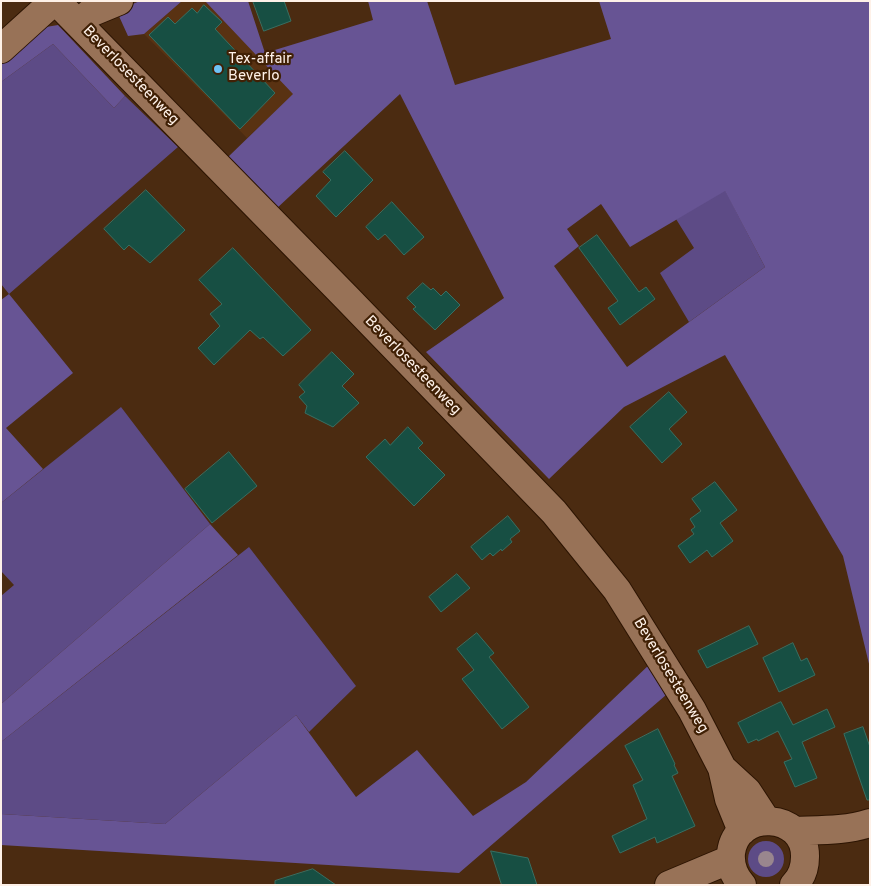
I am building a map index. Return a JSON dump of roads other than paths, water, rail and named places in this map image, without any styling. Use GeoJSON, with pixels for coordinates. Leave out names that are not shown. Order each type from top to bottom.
{"type":"FeatureCollection","features":[{"type":"Feature","properties":{"kind":"street","name":"Beverlosesteenweg"},"geometry":{"type":"LineString","coordinates":[[55,1],[554,512],[617,590],[692,710],[722,768],[729,799],[754,826]]}},
{"type":"Feature","properties":{"kind":"street"},"geometry":{"type":"LineString","coordinates":[[1,49],[55,1]]}},
{"type":"Feature","properties":{"kind":"street"},"geometry":{"type":"LineString","coordinates":[[79,24],[90,13],[119,1]]}},
{"type":"Feature","properties":{"kind":"street"},"geometry":{"type":"LineString","coordinates":[[669,885],[734,878],[732,849],[735,839],[754,826],[785,824],[795,831],[804,846],[798,879]]}},
{"type":"Feature","properties":{"kind":"street"},"geometry":{"type":"LineString","coordinates":[[795,831],[866,825]]}},
{"type":"Feature","properties":{"kind":"street"},"geometry":{"type":"LineString","coordinates":[[798,879],[832,847],[866,825]]}},
{"type":"Feature","properties":{"kind":"place","name":"Tex-affair Beverlo"},"geometry":{"type":"Point","coordinates":[218,69]}}]}
